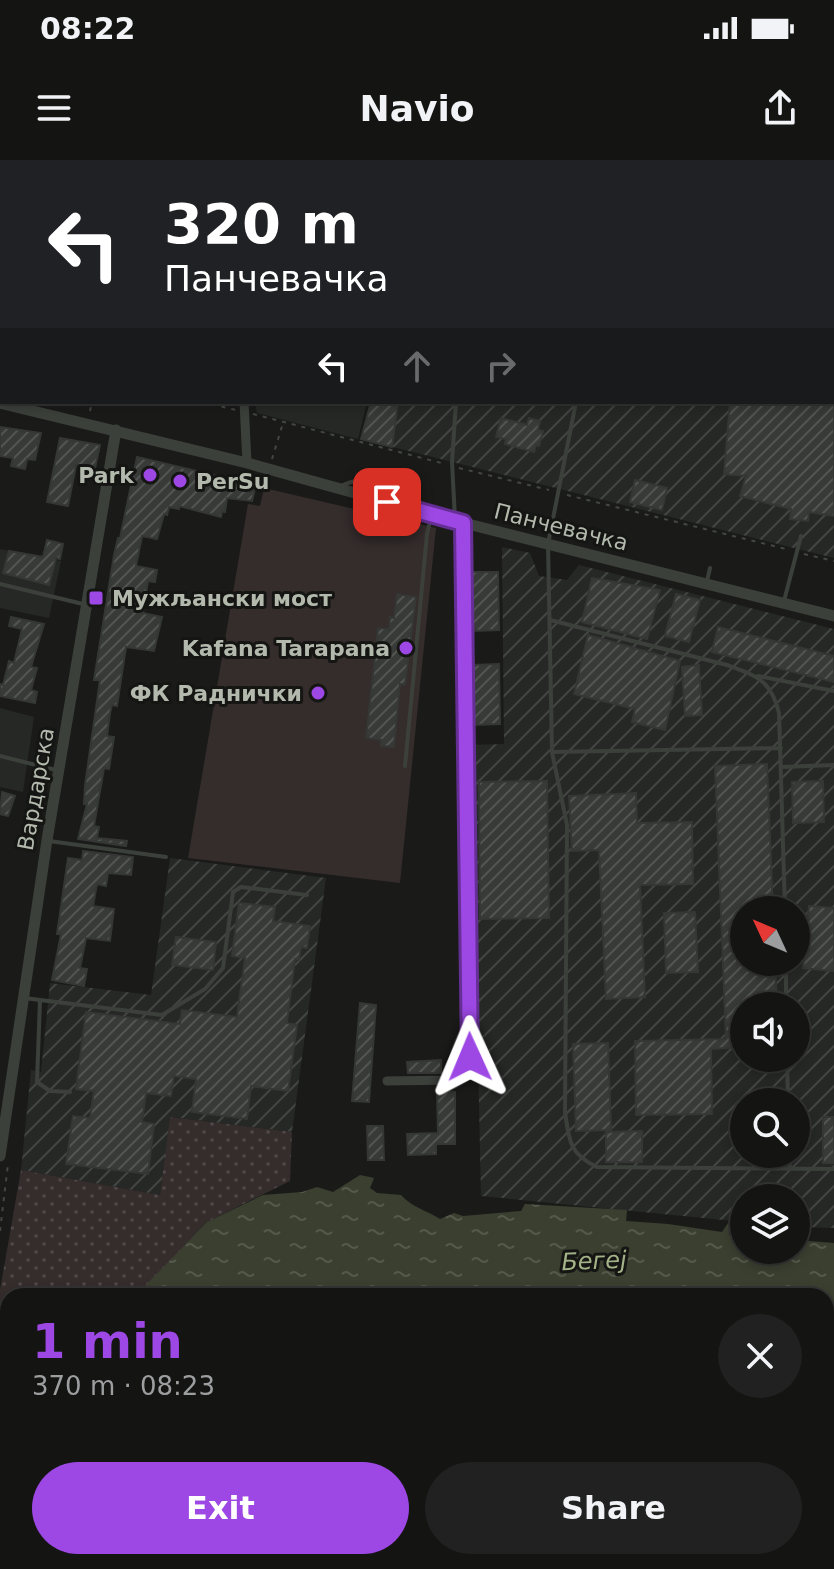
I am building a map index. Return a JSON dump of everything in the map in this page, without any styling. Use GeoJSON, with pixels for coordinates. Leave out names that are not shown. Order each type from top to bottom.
{"type":"FeatureCollection","features":[{"type":"Feature","properties":{"kind":"street","name":"Панчевачка"},"geometry":{"type":"LineString","coordinates":[[22,405],[459,522],[834,616]]}},
{"type":"Feature","properties":{"kind":"street"},"geometry":{"type":"LineString","coordinates":[[244,407],[247,463]]}},
{"type":"Feature","properties":{"kind":"street","name":"Вардарска"},"geometry":{"type":"LineString","coordinates":[[0,1156],[47,840],[116,430]]}},
{"type":"Feature","properties":{"kind":"street"},"geometry":{"type":"LineString","coordinates":[[387,1081],[453,1080],[465,1069],[470,1057],[459,522]]}},
{"type":"Feature","properties":{"kind":"lane"},"geometry":{"type":"LineString","coordinates":[[456,404],[452,466],[459,522]]}},
{"type":"Feature","properties":{"kind":"lane"},"geometry":{"type":"LineString","coordinates":[[576,404],[548,544],[552,752],[567,825],[565,1112],[569,1138],[575,1152],[597,1167],[834,1169]]}},
{"type":"Feature","properties":{"kind":"lane"},"geometry":{"type":"LineString","coordinates":[[405,766],[427,534],[432,514]]}},
{"type":"Feature","properties":{"kind":"lane"},"geometry":{"type":"LineString","coordinates":[[784,603],[801,536]]}},
{"type":"Feature","properties":{"kind":"lane"},"geometry":{"type":"LineString","coordinates":[[706,584],[710,568]]}},
{"type":"Feature","properties":{"kind":"lane"},"geometry":{"type":"LineString","coordinates":[[0,584],[87,605]]}},
{"type":"Feature","properties":{"kind":"lane"},"geometry":{"type":"LineString","coordinates":[[550,620],[727,665],[754,675],[834,691]]}},
{"type":"Feature","properties":{"kind":"lane"},"geometry":{"type":"LineString","coordinates":[[754,675],[775,696],[779,713],[785,896]]}},
{"type":"Feature","properties":{"kind":"lane"},"geometry":{"type":"LineString","coordinates":[[552,752],[781,748]]}},
{"type":"Feature","properties":{"kind":"lane"},"geometry":{"type":"LineString","coordinates":[[0,756],[60,771]]}},
{"type":"Feature","properties":{"kind":"lane"},"geometry":{"type":"LineString","coordinates":[[782,767],[834,765]]}},
{"type":"Feature","properties":{"kind":"lane"},"geometry":{"type":"LineString","coordinates":[[47,840],[166,857]]}},
{"type":"Feature","properties":{"kind":"lane"},"geometry":{"type":"LineString","coordinates":[[22,997],[162,1015],[205,989],[223,968],[233,892],[236,889],[241,887],[307,895]]}},
{"type":"Feature","properties":{"kind":"lane"},"geometry":{"type":"LineString","coordinates":[[40,1000],[37,1082],[50,1091],[70,1092]]}},
{"type":"Feature","properties":{"kind":"path"},"geometry":{"type":"LineString","coordinates":[[219,404],[244,407],[283,423],[834,561]]}},
{"type":"Feature","properties":{"kind":"path"},"geometry":{"type":"LineString","coordinates":[[269,469],[283,423]]}},
{"type":"Feature","properties":{"kind":"shaded area"},"geometry":{"type":"Polygon","coordinates":[[[255,404],[367,404],[358,439],[257,413],[255,404]]]}},
{"type":"Feature","properties":{"kind":"shaded area"},"geometry":{"type":"Polygon","coordinates":[[[370,404],[833,404],[834,558],[361,439],[370,404]]]}},
{"type":"Feature","properties":{"kind":"shaded area","name":"ФК Раднички"},"geometry":{"type":"Polygon","coordinates":[[[264,488],[436,528],[400,883],[188,858],[248,504],[260,506],[264,488]]]}},
{"type":"Feature","properties":{"kind":"shaded area"},"geometry":{"type":"Polygon","coordinates":[[[502,547],[530,553],[539,576],[567,580],[579,565],[834,629],[834,1228],[810,1227],[810,1184],[730,1184],[730,1221],[481,1196],[471,745],[504,744],[502,547]]]}},
{"type":"Feature","properties":{"kind":"shaded area"},"geometry":{"type":"Polygon","coordinates":[[[0,549],[61,561],[49,618],[0,608],[0,549]]]}},
{"type":"Feature","properties":{"kind":"shaded area"},"geometry":{"type":"Polygon","coordinates":[[[0,708],[34,717],[23,792],[0,787],[0,708]]]}},
{"type":"Feature","properties":{"kind":"shaded area"},"geometry":{"type":"Polygon","coordinates":[[[170,858],[326,878],[292,1132],[171,1117],[160,1195],[21,1170],[31,1070],[41,1072],[50,983],[151,995],[170,858]]]}},
{"type":"Feature","properties":{"kind":"shaded area"},"geometry":{"type":"Polygon","coordinates":[[[170,1117],[292,1132],[290,1181],[207,1222],[145,1288],[0,1288],[21,1170],[160,1195],[170,1117]]]}},
{"type":"Feature","properties":{"kind":"water","name":"Бегеј"},"geometry":{"type":"Polygon","coordinates":[[[360,1175],[374,1178],[370,1188],[377,1193],[401,1195],[440,1219],[454,1213],[463,1216],[521,1211],[525,1204],[627,1210],[626,1221],[722,1232],[728,1223],[730,1264],[810,1264],[810,1241],[834,1243],[834,1288],[144,1288],[207,1222],[263,1195],[302,1192],[317,1187],[333,1192],[360,1175]]]}},
{"type":"Feature","properties":{"kind":"building"},"geometry":{"type":"Polygon","coordinates":[[[370,404],[398,404],[392,447],[361,439],[370,404]]]}},
{"type":"Feature","properties":{"kind":"building"},"geometry":{"type":"Polygon","coordinates":[[[730,404],[834,404],[834,516],[809,512],[808,521],[790,519],[791,509],[740,496],[746,476],[724,474],[730,404]]]}},
{"type":"Feature","properties":{"kind":"building"},"geometry":{"type":"Polygon","coordinates":[[[501,418],[527,425],[529,418],[540,421],[538,430],[543,431],[534,452],[505,444],[506,439],[496,437],[501,418]]]}},
{"type":"Feature","properties":{"kind":"building"},"geometry":{"type":"Polygon","coordinates":[[[0,427],[41,433],[35,460],[27,459],[25,469],[11,466],[13,458],[0,456],[0,427]]]}},
{"type":"Feature","properties":{"kind":"building"},"geometry":{"type":"Polygon","coordinates":[[[60,438],[100,445],[95,468],[76,465],[68,506],[47,502],[60,438]]]}},
{"type":"Feature","properties":{"kind":"building"},"geometry":{"type":"Polygon","coordinates":[[[137,457],[256,485],[252,501],[227,498],[221,517],[179,506],[179,509],[169,507],[157,539],[142,536],[136,566],[157,570],[155,582],[148,581],[143,613],[162,617],[154,651],[126,647],[117,706],[112,705],[110,713],[107,736],[114,737],[109,769],[104,768],[94,826],[99,827],[97,838],[127,841],[126,846],[78,839],[87,804],[84,804],[85,785],[100,680],[94,680],[114,555],[137,457]]]}},
{"type":"Feature","properties":{"kind":"building"},"geometry":{"type":"Polygon","coordinates":[[[635,480],[667,488],[662,510],[630,502],[635,480]]]}},
{"type":"Feature","properties":{"kind":"building"},"geometry":{"type":"Polygon","coordinates":[[[47,540],[63,544],[49,585],[3,573],[9,551],[43,557],[47,540]]]}},
{"type":"Feature","properties":{"kind":"building"},"geometry":{"type":"Polygon","coordinates":[[[471,572],[498,572],[499,630],[472,631],[471,572]]]}},
{"type":"Feature","properties":{"kind":"building"},"geometry":{"type":"Polygon","coordinates":[[[592,578],[660,590],[647,639],[582,622],[592,578]]]}},
{"type":"Feature","properties":{"kind":"building"},"geometry":{"type":"Polygon","coordinates":[[[397,594],[416,597],[405,685],[400,684],[394,747],[381,746],[381,740],[366,738],[378,628],[389,629],[390,617],[394,618],[397,594]]]}},
{"type":"Feature","properties":{"kind":"building"},"geometry":{"type":"Polygon","coordinates":[[[676,594],[700,600],[689,642],[665,636],[676,594]]]}},
{"type":"Feature","properties":{"kind":"building"},"geometry":{"type":"Polygon","coordinates":[[[11,617],[44,624],[31,667],[37,668],[31,690],[37,692],[35,703],[0,696],[0,684],[3,685],[9,661],[14,663],[22,629],[9,626],[11,617]]]}},
{"type":"Feature","properties":{"kind":"building"},"geometry":{"type":"Polygon","coordinates":[[[718,627],[834,656],[834,682],[712,652],[718,627]]]}},
{"type":"Feature","properties":{"kind":"building"},"geometry":{"type":"Polygon","coordinates":[[[588,635],[680,661],[665,730],[632,722],[635,709],[574,694],[588,635]]]}},
{"type":"Feature","properties":{"kind":"building"},"geometry":{"type":"Polygon","coordinates":[[[499,664],[500,724],[473,725],[472,665],[499,664]]]}},
{"type":"Feature","properties":{"kind":"building"},"geometry":{"type":"Polygon","coordinates":[[[699,665],[702,715],[685,716],[682,667],[699,665]]]}},
{"type":"Feature","properties":{"kind":"building"},"geometry":{"type":"Polygon","coordinates":[[[767,764],[772,896],[730,896],[730,976],[776,976],[776,992],[730,992],[730,1048],[711,1049],[712,1114],[636,1115],[635,1041],[726,1039],[715,766],[767,764]]]}},
{"type":"Feature","properties":{"kind":"building"},"geometry":{"type":"Polygon","coordinates":[[[547,781],[549,918],[480,919],[479,782],[547,781]]]}},
{"type":"Feature","properties":{"kind":"building"},"geometry":{"type":"Polygon","coordinates":[[[823,781],[824,822],[793,823],[792,782],[823,781]]]}},
{"type":"Feature","properties":{"kind":"building"},"geometry":{"type":"Polygon","coordinates":[[[2,792],[15,796],[8,816],[0,814],[2,792]]]}},
{"type":"Feature","properties":{"kind":"building"},"geometry":{"type":"Polygon","coordinates":[[[636,793],[637,823],[692,822],[693,884],[640,885],[645,997],[606,999],[599,850],[572,851],[569,796],[636,793]]]}},
{"type":"Feature","properties":{"kind":"building"},"geometry":{"type":"Polygon","coordinates":[[[83,851],[133,857],[131,875],[108,873],[106,886],[97,884],[93,906],[114,909],[110,941],[86,938],[80,968],[87,969],[84,986],[52,980],[61,934],[57,934],[68,858],[82,860],[83,851]]]}},
{"type":"Feature","properties":{"kind":"building"},"geometry":{"type":"Polygon","coordinates":[[[239,903],[275,907],[273,921],[310,926],[307,948],[301,947],[299,960],[295,959],[287,1023],[297,1025],[288,1091],[251,1086],[247,1119],[192,1112],[196,1079],[174,1076],[171,1096],[146,1093],[142,1122],[154,1124],[148,1174],[66,1164],[73,1116],[90,1118],[94,1091],[76,1089],[86,1012],[180,1024],[182,1010],[237,1017],[245,958],[232,956],[239,903]]]}},
{"type":"Feature","properties":{"kind":"building"},"geometry":{"type":"Polygon","coordinates":[[[810,906],[834,908],[834,971],[810,969],[810,906]]]}},
{"type":"Feature","properties":{"kind":"building"},"geometry":{"type":"Polygon","coordinates":[[[695,912],[698,972],[666,973],[664,913],[695,912]]]}},
{"type":"Feature","properties":{"kind":"building"},"geometry":{"type":"Polygon","coordinates":[[[176,937],[216,942],[213,970],[172,965],[176,937]]]}},
{"type":"Feature","properties":{"kind":"building"},"geometry":{"type":"Polygon","coordinates":[[[360,1003],[376,1005],[369,1102],[352,1101],[360,1003]]]}},
{"type":"Feature","properties":{"kind":"building"},"geometry":{"type":"Polygon","coordinates":[[[608,1043],[611,1130],[576,1131],[573,1044],[608,1043]]]}},
{"type":"Feature","properties":{"kind":"building"},"geometry":{"type":"Polygon","coordinates":[[[441,1060],[441,1073],[408,1073],[407,1062],[441,1060]]]}},
{"type":"Feature","properties":{"kind":"building"},"geometry":{"type":"Polygon","coordinates":[[[437,1092],[455,1092],[455,1144],[436,1144],[436,1154],[408,1155],[407,1134],[438,1133],[437,1092]]]}},
{"type":"Feature","properties":{"kind":"building"},"geometry":{"type":"Polygon","coordinates":[[[823,1117],[834,1117],[834,1163],[823,1163],[823,1117]]]}},
{"type":"Feature","properties":{"kind":"building"},"geometry":{"type":"Polygon","coordinates":[[[367,1126],[383,1126],[384,1160],[368,1160],[367,1126]]]}},
{"type":"Feature","properties":{"kind":"building"},"geometry":{"type":"Polygon","coordinates":[[[642,1131],[642,1162],[606,1162],[606,1132],[642,1131]]]}},
{"type":"Feature","properties":{"kind":"place","name":"Park"},"geometry":{"type":"Point","coordinates":[150,475]}},
{"type":"Feature","properties":{"kind":"place","name":"PerSu"},"geometry":{"type":"Point","coordinates":[180,481]}},
{"type":"Feature","properties":{"kind":"place","name":"Мужљански мост"},"geometry":{"type":"Point","coordinates":[96,598]}},
{"type":"Feature","properties":{"kind":"place","name":"Kafana Tarapana"},"geometry":{"type":"Point","coordinates":[406,648]}},
{"type":"Feature","properties":{"kind":"place","name":"ФК Раднички"},"geometry":{"type":"Point","coordinates":[318,693]}},
{"type":"Feature","properties":{"kind":"route"},"geometry":{"type":"LineString","coordinates":[[387,502],[463,523],[470,1057]]}}]}
